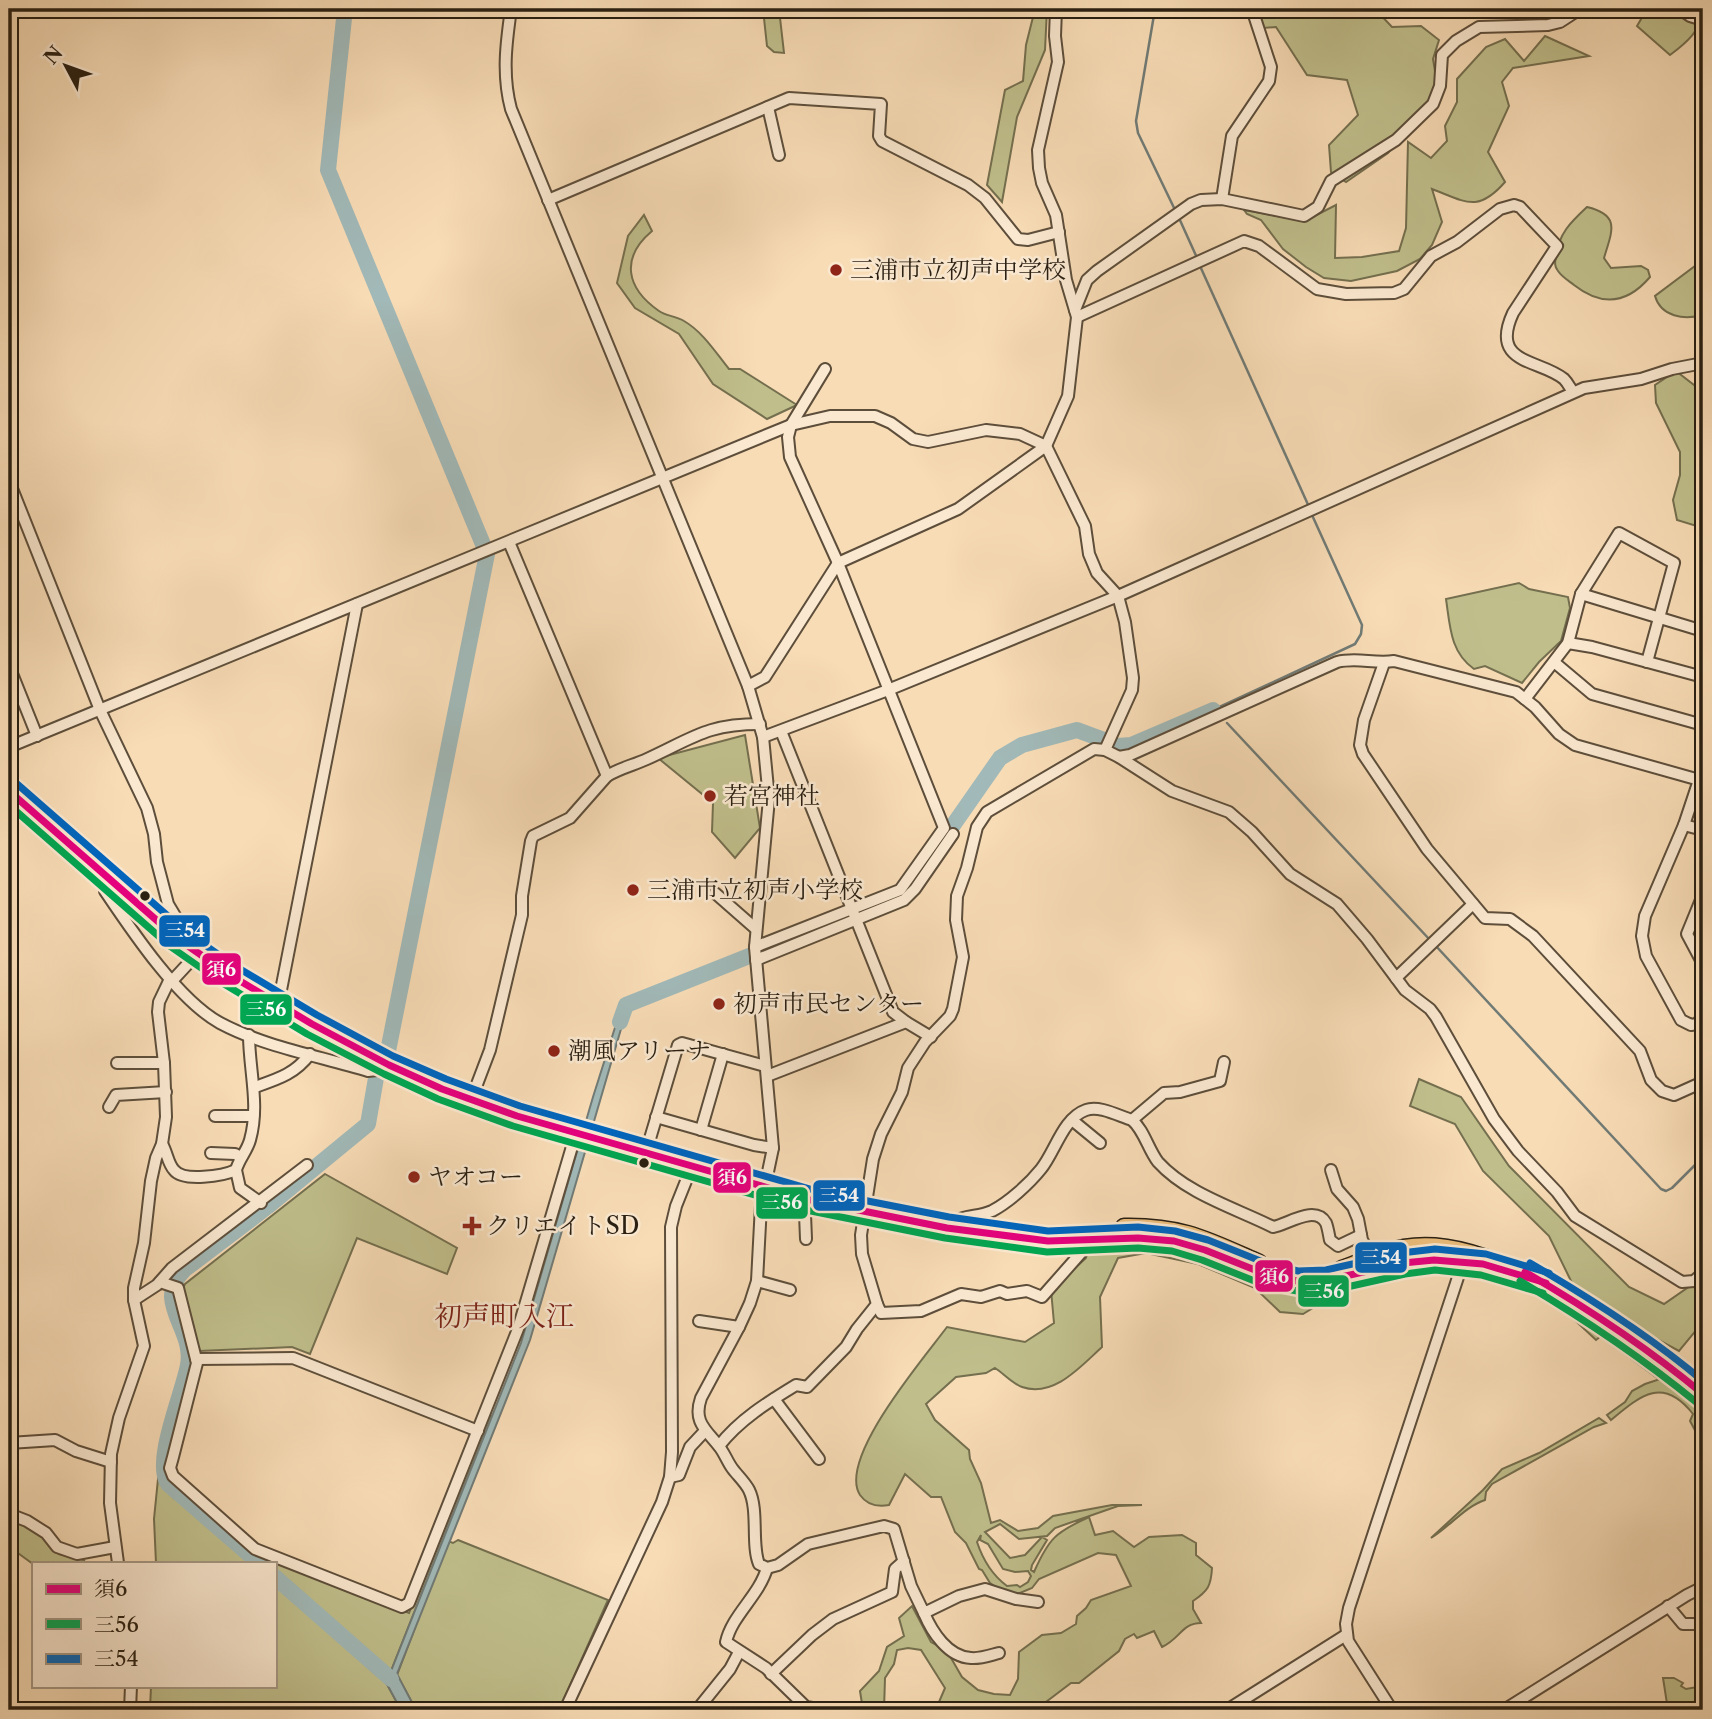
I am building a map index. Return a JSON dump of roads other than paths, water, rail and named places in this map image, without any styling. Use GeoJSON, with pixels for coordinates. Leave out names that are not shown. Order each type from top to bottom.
{"type":"FeatureCollection","features":[{"type":"Feature","properties":{"kind":"highway"},"geometry":{"type":"LineString","coordinates":[[9,791],[197,954],[275,1003],[383,1062],[471,1100],[576,1133],[809,1199],[864,1213],[948,1227],[1032,1240],[1124,1238],[1173,1241],[1274,1278],[1302,1282],[1346,1278],[1400,1264],[1438,1260]]}},
{"type":"Feature","properties":{"kind":"highway"},"geometry":{"type":"LineString","coordinates":[[1015,1237],[1063,1236],[1124,1227],[1153,1227],[1213,1241],[1275,1269],[1297,1273],[1332,1272],[1377,1255],[1422,1245],[1444,1246],[1521,1270],[1546,1283],[1674,1370],[1703,1394]]}},
{"type":"Feature","properties":{"kind":"highway"},"geometry":{"type":"LineString","coordinates":[[1377,1255],[1444,1251],[1457,1254],[1463,1262]]}},
{"type":"Feature","properties":{"kind":"highway"},"geometry":{"type":"LineString","coordinates":[[1377,1255],[1381,1263],[1413,1258],[1498,1267],[1546,1283]]}},
{"type":"Feature","properties":{"kind":"highway"},"geometry":{"type":"LineString","coordinates":[[1463,1262],[1482,1256]]}},
{"type":"Feature","properties":{"kind":"street"},"geometry":{"type":"LineString","coordinates":[[511,9],[504,62],[508,95],[548,200],[748,686],[764,737],[769,818],[756,929],[756,953],[773,1148],[761,1205],[757,1281],[739,1327],[698,1407],[704,1432],[719,1446],[750,1491],[759,1564],[767,1567],[778,1565],[808,1544],[884,1526],[894,1529],[911,1587],[925,1612],[931,1630],[945,1645],[970,1659],[999,1653]]}},
{"type":"Feature","properties":{"kind":"street"},"geometry":{"type":"LineString","coordinates":[[1056,9],[1058,62],[1038,150],[1042,183],[1056,215],[1066,281],[1076,313]]}},
{"type":"Feature","properties":{"kind":"street"},"geometry":{"type":"LineString","coordinates":[[1222,199],[1232,136],[1269,82],[1271,67],[1252,9]]}},
{"type":"Feature","properties":{"kind":"street"},"geometry":{"type":"LineString","coordinates":[[748,686],[765,677],[838,563],[958,509],[1046,446],[1068,396],[1076,313],[1087,281],[1097,271],[1180,210],[1201,201],[1222,199],[1304,216],[1318,207],[1331,181],[1396,140],[1433,104],[1440,86],[1442,55],[1456,41],[1479,27],[1548,25],[1560,22],[1580,9]]}},
{"type":"Feature","properties":{"kind":"street"},"geometry":{"type":"LineString","coordinates":[[1680,9],[1703,20]]}},
{"type":"Feature","properties":{"kind":"street"},"geometry":{"type":"LineString","coordinates":[[548,200],[789,98],[881,104],[879,136],[882,141],[968,185],[985,198],[1018,239],[1028,240],[1059,232]]}},
{"type":"Feature","properties":{"kind":"street"},"geometry":{"type":"LineString","coordinates":[[768,107],[779,155]]}},
{"type":"Feature","properties":{"kind":"street"},"geometry":{"type":"LineString","coordinates":[[1076,313],[1244,241],[1250,241],[1279,260],[1317,289],[1346,294],[1394,293],[1404,289],[1431,256],[1457,242],[1500,209],[1514,205],[1520,206],[1557,246],[1509,322],[1512,351],[1525,363],[1554,372],[1566,381],[1573,393]]}},
{"type":"Feature","properties":{"kind":"street"},"geometry":{"type":"LineString","coordinates":[[764,737],[888,690],[1118,596],[1584,388],[1641,379],[1703,363]]}},
{"type":"Feature","properties":{"kind":"street"},"geometry":{"type":"LineString","coordinates":[[825,369],[791,425],[788,437],[790,457],[838,563],[888,690],[949,831],[972,846]]}},
{"type":"Feature","properties":{"kind":"street"},"geometry":{"type":"LineString","coordinates":[[9,747],[791,425],[830,416],[875,416],[891,423],[913,439],[928,442],[986,430],[1020,434],[1046,446],[1085,526],[1089,554],[1097,573],[1118,596],[1125,622],[1133,678],[1128,701],[1105,750]]}},
{"type":"Feature","properties":{"kind":"street"},"geometry":{"type":"LineString","coordinates":[[9,481],[100,710],[147,808],[168,904],[183,929],[178,939]]}},
{"type":"Feature","properties":{"kind":"street"},"geometry":{"type":"LineString","coordinates":[[1525,699],[1568,643],[1581,594],[1619,533],[1674,563],[1647,662]]}},
{"type":"Feature","properties":{"kind":"street"},"geometry":{"type":"LineString","coordinates":[[509,542],[607,776]]}},
{"type":"Feature","properties":{"kind":"street"},"geometry":{"type":"LineString","coordinates":[[1581,594],[1703,631]]}},
{"type":"Feature","properties":{"kind":"street"},"geometry":{"type":"LineString","coordinates":[[275,1003],[284,976],[357,604]]}},
{"type":"Feature","properties":{"kind":"street"},"geometry":{"type":"LineString","coordinates":[[1568,643],[1703,677]]}},
{"type":"Feature","properties":{"kind":"street"},"geometry":{"type":"LineString","coordinates":[[1119,757],[1130,755],[1349,659],[1384,663],[1394,661],[1516,692],[1559,734],[1575,745],[1701,780],[1645,916],[1642,936],[1646,957],[1681,1020],[1691,1026],[1697,1024],[1703,1016]]}},
{"type":"Feature","properties":{"kind":"street"},"geometry":{"type":"LineString","coordinates":[[1554,662],[1585,689],[1599,697],[1703,725]]}},
{"type":"Feature","properties":{"kind":"street"},"geometry":{"type":"LineString","coordinates":[[1384,663],[1364,720],[1360,745],[1363,754],[1427,849],[1485,918],[1510,919],[1533,936],[1640,1051],[1651,1080],[1662,1091],[1674,1095],[1703,1082]]}},
{"type":"Feature","properties":{"kind":"street"},"geometry":{"type":"LineString","coordinates":[[9,666],[37,736]]}},
{"type":"Feature","properties":{"kind":"street"},"geometry":{"type":"LineString","coordinates":[[471,1100],[490,1050],[519,928],[531,841],[539,832],[570,818],[607,776],[712,728],[732,724],[760,724]]}},
{"type":"Feature","properties":{"kind":"street"},"geometry":{"type":"LineString","coordinates":[[781,731],[892,1012],[930,1037]]}},
{"type":"Feature","properties":{"kind":"street"},"geometry":{"type":"LineString","coordinates":[[1088,1240],[1087,1246],[1042,1297],[1027,1291],[1007,1294],[1000,1291],[981,1297],[961,1294],[921,1311],[896,1314],[881,1313],[877,1304],[862,1254],[861,1235],[877,1144],[902,1092],[908,1068],[930,1037],[950,1016],[963,957],[954,910],[977,827],[987,812],[1094,749],[1105,750],[1119,757],[1172,791],[1229,811],[1290,874],[1338,904],[1405,990],[1430,1009],[1500,1126],[1575,1216],[1682,1282],[1694,1282],[1703,1273]]}},
{"type":"Feature","properties":{"kind":"street"},"geometry":{"type":"LineString","coordinates":[[1684,825],[1703,830]]}},
{"type":"Feature","properties":{"kind":"street"},"geometry":{"type":"LineString","coordinates":[[756,953],[854,914],[904,886],[949,831]]}},
{"type":"Feature","properties":{"kind":"street"},"geometry":{"type":"LineString","coordinates":[[108,879],[105,891],[171,980],[203,1012],[220,1023],[249,1035],[373,1072],[383,1062]]}},
{"type":"Feature","properties":{"kind":"street"},"geometry":{"type":"LineString","coordinates":[[715,893],[756,929]]}},
{"type":"Feature","properties":{"kind":"street"},"geometry":{"type":"LineString","coordinates":[[1703,895],[1688,939],[1703,964]]}},
{"type":"Feature","properties":{"kind":"street"},"geometry":{"type":"LineString","coordinates":[[1396,978],[1473,904]]}},
{"type":"Feature","properties":{"kind":"street"},"geometry":{"type":"LineString","coordinates":[[118,1562],[110,1503],[111,1462],[119,1418],[144,1346],[134,1300],[137,1268],[144,1243],[151,1181],[162,1144],[166,1117],[159,1002],[171,980],[197,954]]}},
{"type":"Feature","properties":{"kind":"street"},"geometry":{"type":"LineString","coordinates":[[646,1152],[678,1045],[681,1043],[723,1054],[766,1071],[906,1022]]}},
{"type":"Feature","properties":{"kind":"street"},"geometry":{"type":"LineString","coordinates":[[249,1035],[255,1087],[251,1140],[236,1170],[240,1188],[261,1203]]}},
{"type":"Feature","properties":{"kind":"street"},"geometry":{"type":"LineString","coordinates":[[255,1087],[290,1074],[310,1054]]}},
{"type":"Feature","properties":{"kind":"street"},"geometry":{"type":"LineString","coordinates":[[701,1130],[723,1054]]}},
{"type":"Feature","properties":{"kind":"street"},"geometry":{"type":"LineString","coordinates":[[1132,1119],[1164,1093],[1180,1092],[1220,1081],[1224,1062]]}},
{"type":"Feature","properties":{"kind":"street"},"geometry":{"type":"LineString","coordinates":[[117,1063],[164,1063]]}},
{"type":"Feature","properties":{"kind":"street"},"geometry":{"type":"LineString","coordinates":[[109,1107],[116,1095],[166,1092]]}},
{"type":"Feature","properties":{"kind":"street"},"geometry":{"type":"LineString","coordinates":[[948,1227],[964,1216],[981,1214],[1004,1202],[1041,1170],[1072,1120],[1084,1110],[1093,1108],[1132,1119],[1158,1161],[1188,1187],[1273,1227],[1301,1217],[1320,1218],[1326,1223],[1330,1240],[1338,1246],[1361,1236]]}},
{"type":"Feature","properties":{"kind":"street"},"geometry":{"type":"LineString","coordinates":[[215,1116],[253,1116]]}},
{"type":"Feature","properties":{"kind":"street"},"geometry":{"type":"LineString","coordinates":[[656,1117],[773,1148]]}},
{"type":"Feature","properties":{"kind":"street"},"geometry":{"type":"LineString","coordinates":[[1072,1120],[1100,1143]]}},
{"type":"Feature","properties":{"kind":"street"},"geometry":{"type":"LineString","coordinates":[[134,1300],[167,1284],[178,1288],[187,1317],[197,1363],[170,1468],[173,1476],[255,1549],[402,1607],[409,1604],[518,1329],[576,1133]]}},
{"type":"Feature","properties":{"kind":"street"},"geometry":{"type":"LineString","coordinates":[[162,1144],[173,1170],[181,1176],[198,1177],[236,1170]]}},
{"type":"Feature","properties":{"kind":"street"},"geometry":{"type":"LineString","coordinates":[[211,1153],[235,1154],[241,1157]]}},
{"type":"Feature","properties":{"kind":"street"},"geometry":{"type":"LineString","coordinates":[[167,1284],[172,1268],[261,1203],[307,1165]]}},
{"type":"Feature","properties":{"kind":"street"},"geometry":{"type":"LineString","coordinates":[[566,1710],[662,1503],[670,1478],[671,1227],[676,1206],[692,1166]]}},
{"type":"Feature","properties":{"kind":"street"},"geometry":{"type":"LineString","coordinates":[[1331,1170],[1337,1189],[1353,1207],[1361,1236],[1377,1255]]}},
{"type":"Feature","properties":{"kind":"street"},"geometry":{"type":"LineString","coordinates":[[806,1238],[805,1214],[809,1199]]}},
{"type":"Feature","properties":{"kind":"street"},"geometry":{"type":"LineString","coordinates":[[1392,1710],[1346,1635],[1349,1608],[1463,1262]]}},
{"type":"Feature","properties":{"kind":"street"},"geometry":{"type":"LineString","coordinates":[[757,1281],[790,1290]]}},
{"type":"Feature","properties":{"kind":"street"},"geometry":{"type":"LineString","coordinates":[[719,1446],[732,1428],[774,1399],[796,1385],[807,1387],[846,1347],[857,1328],[877,1304]]}},
{"type":"Feature","properties":{"kind":"street"},"geometry":{"type":"LineString","coordinates":[[699,1321],[739,1327]]}},
{"type":"Feature","properties":{"kind":"street"},"geometry":{"type":"LineString","coordinates":[[196,1359],[293,1358],[478,1431]]}},
{"type":"Feature","properties":{"kind":"street"},"geometry":{"type":"LineString","coordinates":[[774,1399],[819,1459]]}},
{"type":"Feature","properties":{"kind":"street"},"geometry":{"type":"LineString","coordinates":[[670,1478],[679,1475],[690,1447],[704,1432]]}},
{"type":"Feature","properties":{"kind":"street"},"geometry":{"type":"LineString","coordinates":[[9,1443],[55,1440],[76,1451],[111,1462]]}},
{"type":"Feature","properties":{"kind":"street"},"geometry":{"type":"LineString","coordinates":[[9,1514],[46,1533],[57,1547],[77,1554],[115,1548]]}},
{"type":"Feature","properties":{"kind":"street"},"geometry":{"type":"LineString","coordinates":[[771,1674],[833,1619],[892,1592],[895,1569],[904,1561]]}},
{"type":"Feature","properties":{"kind":"street"},"geometry":{"type":"LineString","coordinates":[[767,1567],[763,1583],[729,1630],[726,1642],[771,1674],[806,1707],[825,1710]]}},
{"type":"Feature","properties":{"kind":"street"},"geometry":{"type":"LineString","coordinates":[[1504,1710],[1668,1606],[1703,1587]]}},
{"type":"Feature","properties":{"kind":"street"},"geometry":{"type":"LineString","coordinates":[[925,1612],[959,1596],[985,1589],[1016,1599],[1038,1602]]}},
{"type":"Feature","properties":{"kind":"street"},"geometry":{"type":"LineString","coordinates":[[1668,1606],[1683,1624],[1703,1625]]}},
{"type":"Feature","properties":{"kind":"street"},"geometry":{"type":"LineString","coordinates":[[1227,1710],[1346,1635]]}},
{"type":"Feature","properties":{"kind":"street"},"geometry":{"type":"LineString","coordinates":[[697,1710],[740,1653]]}},
{"type":"Feature","properties":{"kind":"street"},"geometry":{"type":"LineString","coordinates":[[130,1710],[131,1688]]}},
{"type":"Feature","properties":{"kind":"water"},"geometry":{"type":"Polygon","coordinates":[[[624,1005],[628,1005],[530,1340],[397,1674],[416,1710],[401,1710],[382,1675],[391,1671],[521,1343],[593,1097],[624,1005]]]}},
{"type":"Feature","properties":{"kind":"waterway"},"geometry":{"type":"LineString","coordinates":[[345,9],[328,170],[487,554],[387,1056]]}},
{"type":"Feature","properties":{"kind":"waterway"},"geometry":{"type":"LineString","coordinates":[[1155,9],[1136,121],[1138,133],[1176,212]]}},
{"type":"Feature","properties":{"kind":"waterway"},"geometry":{"type":"LineString","coordinates":[[1179,218],[1198,260]]}},
{"type":"Feature","properties":{"kind":"waterway"},"geometry":{"type":"LineString","coordinates":[[1200,266],[1310,509]]}},
{"type":"Feature","properties":{"kind":"waterway"},"geometry":{"type":"LineString","coordinates":[[1215,711],[1213,710],[1355,644],[1361,634],[1362,625],[1312,515]]}},
{"type":"Feature","properties":{"kind":"waterway"},"geometry":{"type":"LineString","coordinates":[[1118,746],[1131,745],[1213,710]]}},
{"type":"Feature","properties":{"kind":"waterway"},"geometry":{"type":"LineString","coordinates":[[1227,723],[1430,940]]}},
{"type":"Feature","properties":{"kind":"waterway"},"geometry":{"type":"LineString","coordinates":[[933,854],[1000,758],[1022,745],[1077,730],[1104,740]]}},
{"type":"Feature","properties":{"kind":"waterway"},"geometry":{"type":"LineString","coordinates":[[620,1022],[626,1005],[845,918]]}},
{"type":"Feature","properties":{"kind":"waterway"},"geometry":{"type":"LineString","coordinates":[[1435,945],[1661,1189],[1666,1191],[1672,1188],[1703,1157]]}},
{"type":"Feature","properties":{"kind":"waterway"},"geometry":{"type":"LineString","coordinates":[[258,1562],[168,1484],[164,1473],[166,1444],[185,1377],[189,1352],[173,1305],[172,1293],[175,1282],[184,1270],[267,1207],[368,1124],[376,1078]]}},
{"type":"Feature","properties":{"kind":"waterway"},"geometry":{"type":"LineString","coordinates":[[276,1578],[391,1679]]}},
{"type":"Feature","properties":{"kind":"place","name":"三浦市立初声中学校"},"geometry":{"type":"Point","coordinates":[836,270]}},
{"type":"Feature","properties":{"kind":"place","name":"若宮神社"},"geometry":{"type":"Point","coordinates":[710,796]}},
{"type":"Feature","properties":{"kind":"place","name":"三浦市立初声小学校"},"geometry":{"type":"Point","coordinates":[633,890]}},
{"type":"Feature","properties":{"kind":"place","name":"初声市民センター"},"geometry":{"type":"Point","coordinates":[719,1004]}},
{"type":"Feature","properties":{"kind":"place","name":"潮風アリーナ"},"geometry":{"type":"Point","coordinates":[554,1051]}},
{"type":"Feature","properties":{"kind":"place","name":"ヤオコー"},"geometry":{"type":"Point","coordinates":[414,1177]}},
{"type":"Feature","properties":{"kind":"place","name":"クリエイトSD"},"geometry":{"type":"Point","coordinates":[472,1226]}},
{"type":"Feature","properties":{"kind":"district","name":"初声町入江"},"geometry":{"type":"Point","coordinates":[504,1316]}}]}
